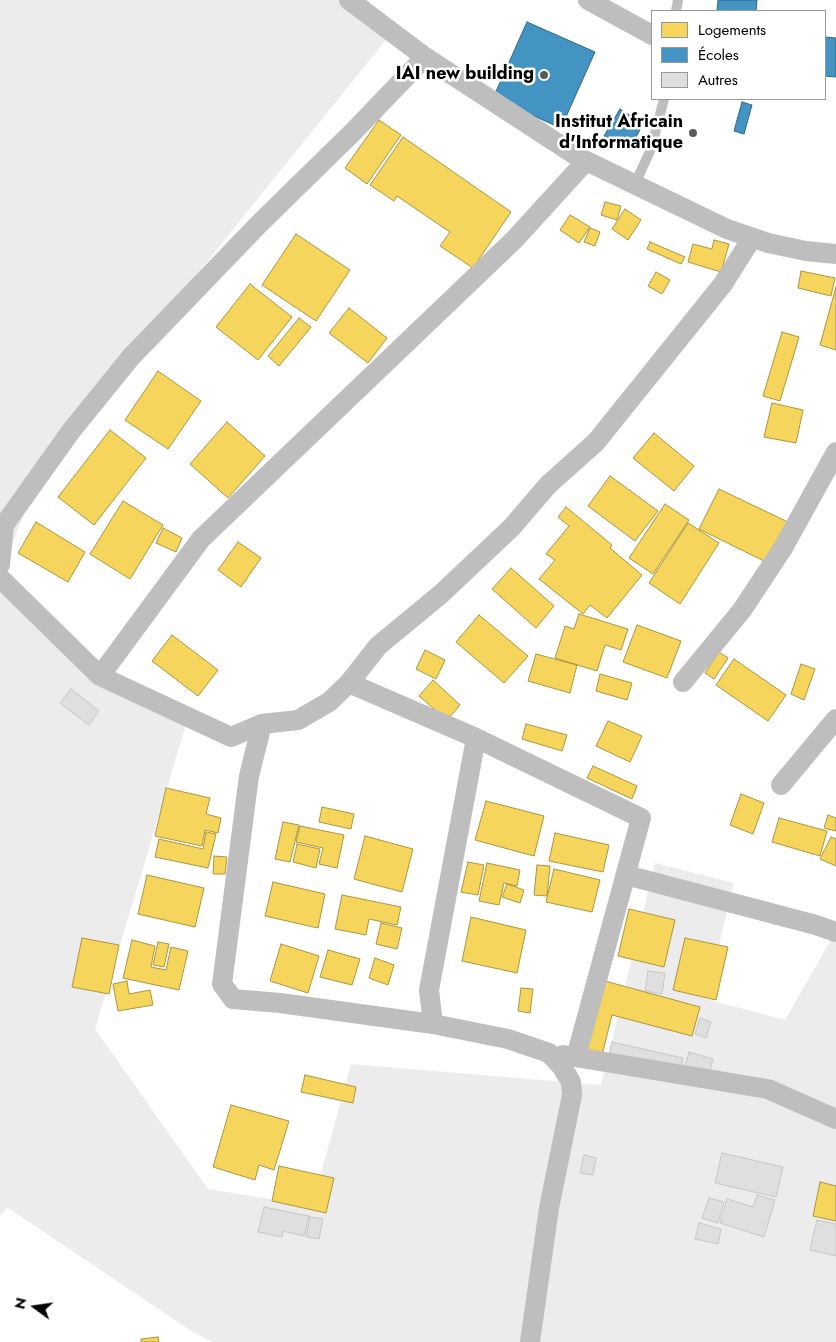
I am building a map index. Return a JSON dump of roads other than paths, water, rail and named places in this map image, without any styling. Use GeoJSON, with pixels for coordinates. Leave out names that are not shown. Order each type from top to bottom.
{"type":"FeatureCollection","features":[{"type":"Feature","properties":{"kind":"street"},"geometry":{"type":"LineString","coordinates":[[348,0],[426,57],[532,129],[586,161],[634,186],[752,238],[806,251],[836,254]]}},
{"type":"Feature","properties":{"kind":"street"},"geometry":{"type":"LineString","coordinates":[[588,0],[651,34]]}},
{"type":"Feature","properties":{"kind":"street"},"geometry":{"type":"LineString","coordinates":[[0,565],[4,525],[71,431],[131,357],[260,223],[426,57]]}},
{"type":"Feature","properties":{"kind":"street"},"geometry":{"type":"LineString","coordinates":[[100,676],[201,539],[515,239],[586,161]]}},
{"type":"Feature","properties":{"kind":"street"},"geometry":{"type":"LineString","coordinates":[[0,578],[100,676],[230,737],[262,724],[298,720],[329,702],[349,683],[378,646],[441,594],[512,527],[548,485],[596,442],[723,284],[752,238]]}},
{"type":"Feature","properties":{"kind":"street"},"geometry":{"type":"LineString","coordinates":[[683,682],[742,610],[783,548],[836,452]]}},
{"type":"Feature","properties":{"kind":"street"},"geometry":{"type":"LineString","coordinates":[[349,683],[476,738],[641,818],[576,1057]]}},
{"type":"Feature","properties":{"kind":"street"},"geometry":{"type":"LineString","coordinates":[[781,785],[836,719]]}},
{"type":"Feature","properties":{"kind":"street"},"geometry":{"type":"LineString","coordinates":[[262,724],[249,776],[222,984],[233,999],[280,1003],[433,1024],[508,1039],[549,1053],[768,1089],[835,1116]]}},
{"type":"Feature","properties":{"kind":"street"},"geometry":{"type":"LineString","coordinates":[[433,1024],[428,990],[476,738]]}},
{"type":"Feature","properties":{"kind":"street"},"geometry":{"type":"LineString","coordinates":[[626,875],[816,924],[836,932]]}},
{"type":"Feature","properties":{"kind":"street"},"geometry":{"type":"LineString","coordinates":[[530,1342],[549,1208],[572,1095],[571,1082],[562,1067],[549,1053]]}},
{"type":"Feature","properties":{"kind":"lane"},"geometry":{"type":"LineString","coordinates":[[634,186],[651,149],[664,100]]}},
{"type":"Feature","properties":{"kind":"place","name":"IAI new building"},"geometry":{"type":"Point","coordinates":[544,75]}},
{"type":"Feature","properties":{"kind":"place","name":"Institut Africain d'Informatique"},"geometry":{"type":"Point","coordinates":[693,133]}}]}
